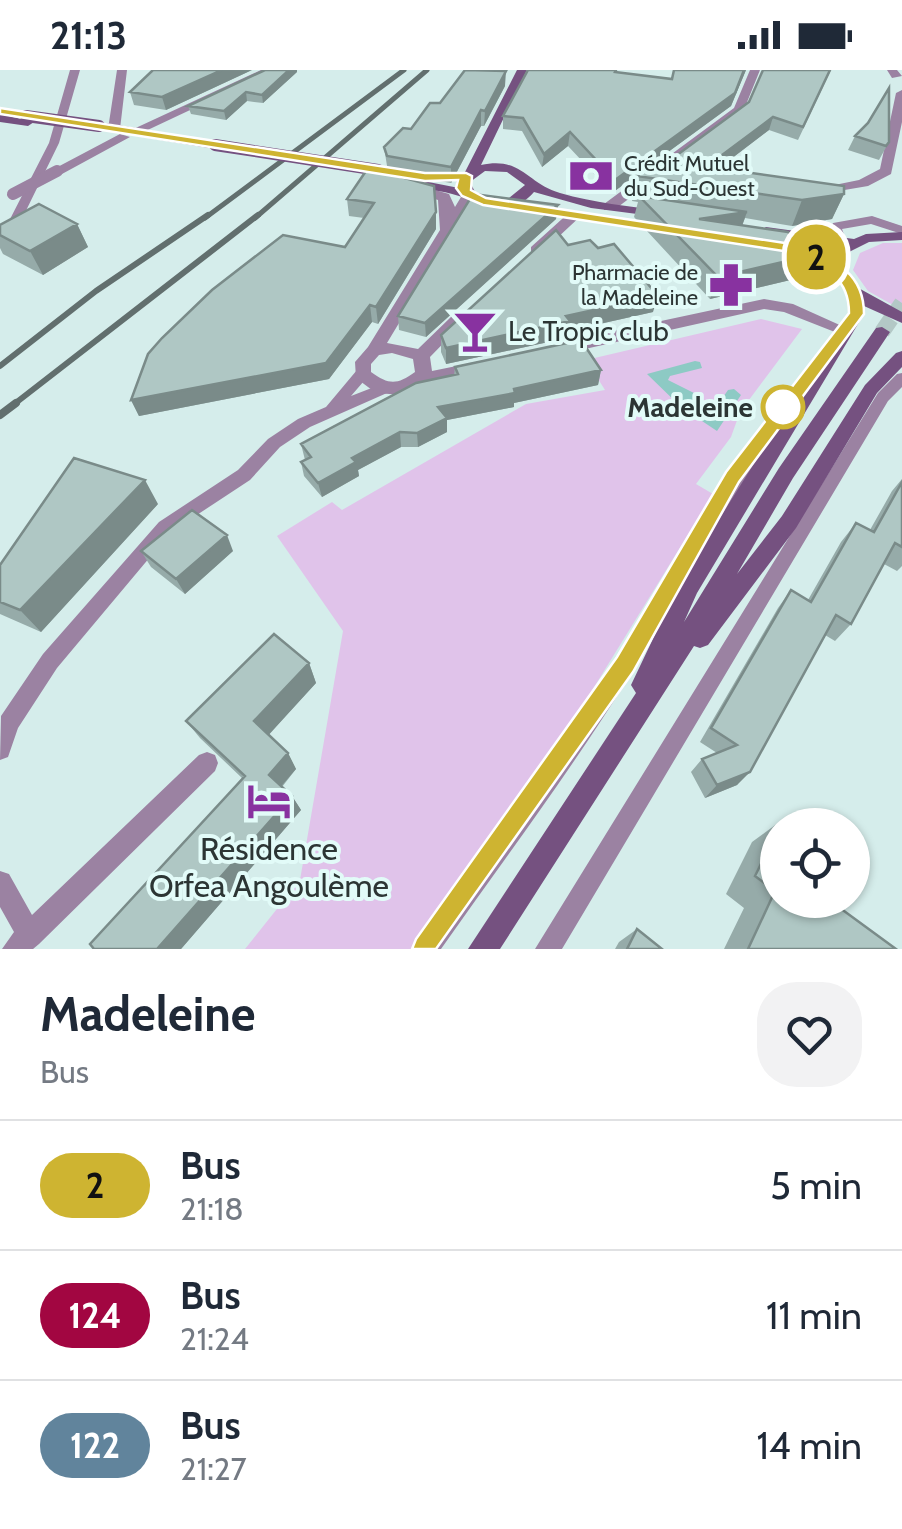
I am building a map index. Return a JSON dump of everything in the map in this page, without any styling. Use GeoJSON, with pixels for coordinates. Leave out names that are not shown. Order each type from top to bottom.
{"type":"FeatureCollection","features":[{"type":"Feature","properties":{"kind":"main road"},"geometry":{"type":"LineString","coordinates":[[468,194],[462,188],[468,174],[522,70]]}},
{"type":"Feature","properties":{"kind":"main road"},"geometry":{"type":"LineString","coordinates":[[0,115],[372,173],[492,203],[679,223],[553,196],[531,186],[526,176],[509,164],[468,174],[425,177],[372,173]]}},
{"type":"Feature","properties":{"kind":"main road"},"geometry":{"type":"LineString","coordinates":[[496,124],[502,141]]}},
{"type":"Feature","properties":{"kind":"main road"},"geometry":{"type":"LineString","coordinates":[[510,202],[525,196],[531,186]]}},
{"type":"Feature","properties":{"kind":"main road"},"geometry":{"type":"LineString","coordinates":[[901,234],[845,245],[744,233],[839,268],[856,294],[902,318]]}},
{"type":"Feature","properties":{"kind":"main road"},"geometry":{"type":"LineString","coordinates":[[839,268],[845,245]]}},
{"type":"Feature","properties":{"kind":"main road"},"geometry":{"type":"LineString","coordinates":[[611,755],[689,587],[824,360],[856,314],[856,294]]}},
{"type":"Feature","properties":{"kind":"main road"},"geometry":{"type":"LineString","coordinates":[[483,949],[611,755],[786,473],[882,332]]}},
{"type":"Feature","properties":{"kind":"main road"},"geometry":{"type":"LineString","coordinates":[[611,755],[789,522],[870,389],[902,357]]}},
{"type":"Feature","properties":{"kind":"street"},"geometry":{"type":"LineString","coordinates":[[114,131],[122,70]]}},
{"type":"Feature","properties":{"kind":"street"},"geometry":{"type":"LineString","coordinates":[[7,198],[57,172],[114,131],[270,70]]}},
{"type":"Feature","properties":{"kind":"street"},"geometry":{"type":"LineString","coordinates":[[610,207],[739,110],[755,70]]}},
{"type":"Feature","properties":{"kind":"street"},"geometry":{"type":"LineString","coordinates":[[805,194],[862,182],[897,162],[902,92]]}},
{"type":"Feature","properties":{"kind":"street"},"geometry":{"type":"LineString","coordinates":[[372,173],[442,195],[448,206],[445,232]]}},
{"type":"Feature","properties":{"kind":"street"},"geometry":{"type":"LineString","coordinates":[[649,176],[668,179]]}},
{"type":"Feature","properties":{"kind":"street"},"geometry":{"type":"LineString","coordinates":[[468,194],[374,352],[363,362],[362,374],[382,389],[403,389],[420,380],[506,361]]}},
{"type":"Feature","properties":{"kind":"street"},"geometry":{"type":"LineString","coordinates":[[523,262],[577,213]]}},
{"type":"Feature","properties":{"kind":"street"},"geometry":{"type":"LineString","coordinates":[[543,353],[764,304],[787,308],[844,331]]}},
{"type":"Feature","properties":{"kind":"street"},"geometry":{"type":"LineString","coordinates":[[421,356],[469,310]]}},
{"type":"Feature","properties":{"kind":"street"},"geometry":{"type":"LineString","coordinates":[[374,352],[404,347],[421,356],[426,368],[420,380]]}},
{"type":"Feature","properties":{"kind":"lane"},"geometry":{"type":"LineString","coordinates":[[13,225],[54,143],[74,70]]}},
{"type":"Feature","properties":{"kind":"lane"},"geometry":{"type":"LineString","coordinates":[[426,949],[625,664],[732,477],[784,404],[824,360]]}},
{"type":"Feature","properties":{"kind":"lane"},"geometry":{"type":"LineString","coordinates":[[326,414],[362,374]]}},
{"type":"Feature","properties":{"kind":"lane"},"geometry":{"type":"LineString","coordinates":[[548,949],[884,397],[902,378]]}},
{"type":"Feature","properties":{"kind":"lane"},"geometry":{"type":"LineString","coordinates":[[0,749],[4,722],[50,661],[165,528],[244,476],[274,443],[382,389]]}},
{"type":"Feature","properties":{"kind":"lane"},"geometry":{"type":"LineString","coordinates":[[0,883],[23,942],[208,764]]}},
{"type":"Feature","properties":{"kind":"shaded area"},"geometry":{"type":"Polygon","coordinates":[[[883,243],[902,243],[902,310],[868,291],[853,270],[860,253],[883,243]]]}},
{"type":"Feature","properties":{"kind":"shaded area"},"geometry":{"type":"Polygon","coordinates":[[[761,319],[802,329],[740,412],[731,437],[696,484],[713,494],[564,736],[412,949],[245,949],[300,880],[343,631],[277,536],[332,502],[342,510],[526,404],[605,390],[586,360],[761,319]]]}},
{"type":"Feature","properties":{"kind":"water"},"geometry":{"type":"Polygon","coordinates":[[[695,361],[702,368],[670,376],[668,380],[696,394],[702,410],[713,412],[728,390],[734,389],[741,395],[717,431],[681,407],[647,374],[695,361]]]}},
{"type":"Feature","properties":{"kind":"building"},"geometry":{"type":"Polygon","coordinates":[[[153,70],[222,70],[162,97],[130,92],[153,70]]]}},
{"type":"Feature","properties":{"kind":"building"},"geometry":{"type":"Polygon","coordinates":[[[265,70],[289,70],[262,95],[246,92],[224,111],[188,106],[265,70]]]}},
{"type":"Feature","properties":{"kind":"building"},"geometry":{"type":"Polygon","coordinates":[[[465,70],[506,71],[451,167],[387,156],[384,147],[403,128],[411,129],[430,103],[440,103],[465,70]]]}},
{"type":"Feature","properties":{"kind":"building"},"geometry":{"type":"Polygon","coordinates":[[[528,70],[616,70],[672,79],[674,70],[744,70],[735,93],[615,180],[570,132],[544,154],[523,118],[503,116],[528,70]]]}},
{"type":"Feature","properties":{"kind":"building"},"geometry":{"type":"Polygon","coordinates":[[[763,70],[830,70],[803,127],[773,117],[710,164],[673,158],[749,102],[763,70]]]}},
{"type":"Feature","properties":{"kind":"building"},"geometry":{"type":"Polygon","coordinates":[[[889,88],[889,142],[886,146],[855,136],[868,123],[889,88]]]}},
{"type":"Feature","properties":{"kind":"building"},"geometry":{"type":"Polygon","coordinates":[[[660,160],[844,186],[844,194],[802,200],[637,176],[660,160]]]}},
{"type":"Feature","properties":{"kind":"building"},"geometry":{"type":"Polygon","coordinates":[[[368,168],[434,186],[436,212],[376,307],[370,305],[326,363],[131,400],[148,354],[162,338],[212,290],[283,235],[345,247],[374,203],[347,199],[368,168]]]}},
{"type":"Feature","properties":{"kind":"building"},"geometry":{"type":"Polygon","coordinates":[[[473,194],[558,205],[425,323],[398,316],[473,194]]]}},
{"type":"Feature","properties":{"kind":"building"},"geometry":{"type":"Polygon","coordinates":[[[639,196],[747,212],[699,219],[788,232],[813,255],[718,277],[639,196]]]}},
{"type":"Feature","properties":{"kind":"building"},"geometry":{"type":"Polygon","coordinates":[[[39,204],[77,224],[30,251],[0,235],[0,225],[39,204]]]}},
{"type":"Feature","properties":{"kind":"building"},"geometry":{"type":"Polygon","coordinates":[[[556,230],[568,245],[590,240],[598,248],[614,244],[658,296],[566,316],[570,321],[446,348],[441,335],[556,230]]]}},
{"type":"Feature","properties":{"kind":"building"},"geometry":{"type":"Polygon","coordinates":[[[581,340],[601,370],[514,389],[515,393],[438,407],[447,418],[417,433],[400,432],[352,458],[356,462],[318,483],[301,462],[311,457],[301,444],[416,383],[458,374],[455,367],[581,340]]]}},
{"type":"Feature","properties":{"kind":"building"},"geometry":{"type":"Polygon","coordinates":[[[74,458],[145,480],[20,610],[0,602],[0,565],[74,458]]]}},
{"type":"Feature","properties":{"kind":"building"},"geometry":{"type":"Polygon","coordinates":[[[902,482],[902,547],[895,543],[851,624],[836,615],[750,772],[717,785],[702,759],[737,745],[711,728],[791,590],[811,602],[856,523],[874,532],[902,482]]]}},
{"type":"Feature","properties":{"kind":"building"},"geometry":{"type":"Polygon","coordinates":[[[192,510],[227,535],[176,579],[141,551],[192,510]]]}},
{"type":"Feature","properties":{"kind":"building","name":"Résidence Orfea Angoulème"},"geometry":{"type":"Polygon","coordinates":[[[274,634],[309,663],[254,721],[288,753],[269,775],[292,796],[157,949],[94,949],[90,944],[245,776],[186,721],[274,634]]]}},
{"type":"Feature","properties":{"kind":"building"},"geometry":{"type":"Polygon","coordinates":[[[762,918],[854,918],[896,949],[748,949],[762,918]]]}},
{"type":"Feature","properties":{"kind":"building"},"geometry":{"type":"Polygon","coordinates":[[[637,929],[662,949],[627,949],[637,929]]]}},
{"type":"Feature","properties":{"kind":"tunnel"},"geometry":{"type":"LineString","coordinates":[[882,332],[902,303]]}},
{"type":"Feature","properties":{"kind":"railway"},"geometry":{"type":"LineString","coordinates":[[205,218],[404,70]]}},
{"type":"Feature","properties":{"kind":"railway"},"geometry":{"type":"LineString","coordinates":[[255,218],[427,70]]}},
{"type":"Feature","properties":{"kind":"railway"},"geometry":{"type":"LineString","coordinates":[[0,366],[96,291],[208,215]]}},
{"type":"Feature","properties":{"kind":"railway"},"geometry":{"type":"LineString","coordinates":[[13,405],[258,215]]}},
{"type":"Feature","properties":{"kind":"railway"},"geometry":{"type":"LineString","coordinates":[[0,415],[16,403]]}},
{"type":"Feature","properties":{"kind":"bus line","name":"2"},"geometry":{"type":"LineString","coordinates":[[0,112],[425,177],[466,176],[462,182],[466,193],[492,203],[510,202],[793,248],[839,268],[856,294],[856,314],[732,477],[625,664],[426,949]]}},
{"type":"Feature","properties":{"kind":"place","name":"Crédit Mutuel du Sud-Ouest"},"geometry":{"type":"Point","coordinates":[591,176]}},
{"type":"Feature","properties":{"kind":"place","name":"Pharmacie de la Madeleine"},"geometry":{"type":"Point","coordinates":[731,285]}},
{"type":"Feature","properties":{"kind":"place","name":"Le Tropic club"},"geometry":{"type":"Point","coordinates":[475,331]}},
{"type":"Feature","properties":{"kind":"place","name":"Madeleine"},"geometry":{"type":"Point","coordinates":[783,407]}},
{"type":"Feature","properties":{"kind":"place","name":"Résidence Orfea Angoulème"},"geometry":{"type":"Point","coordinates":[269,801]}}]}
